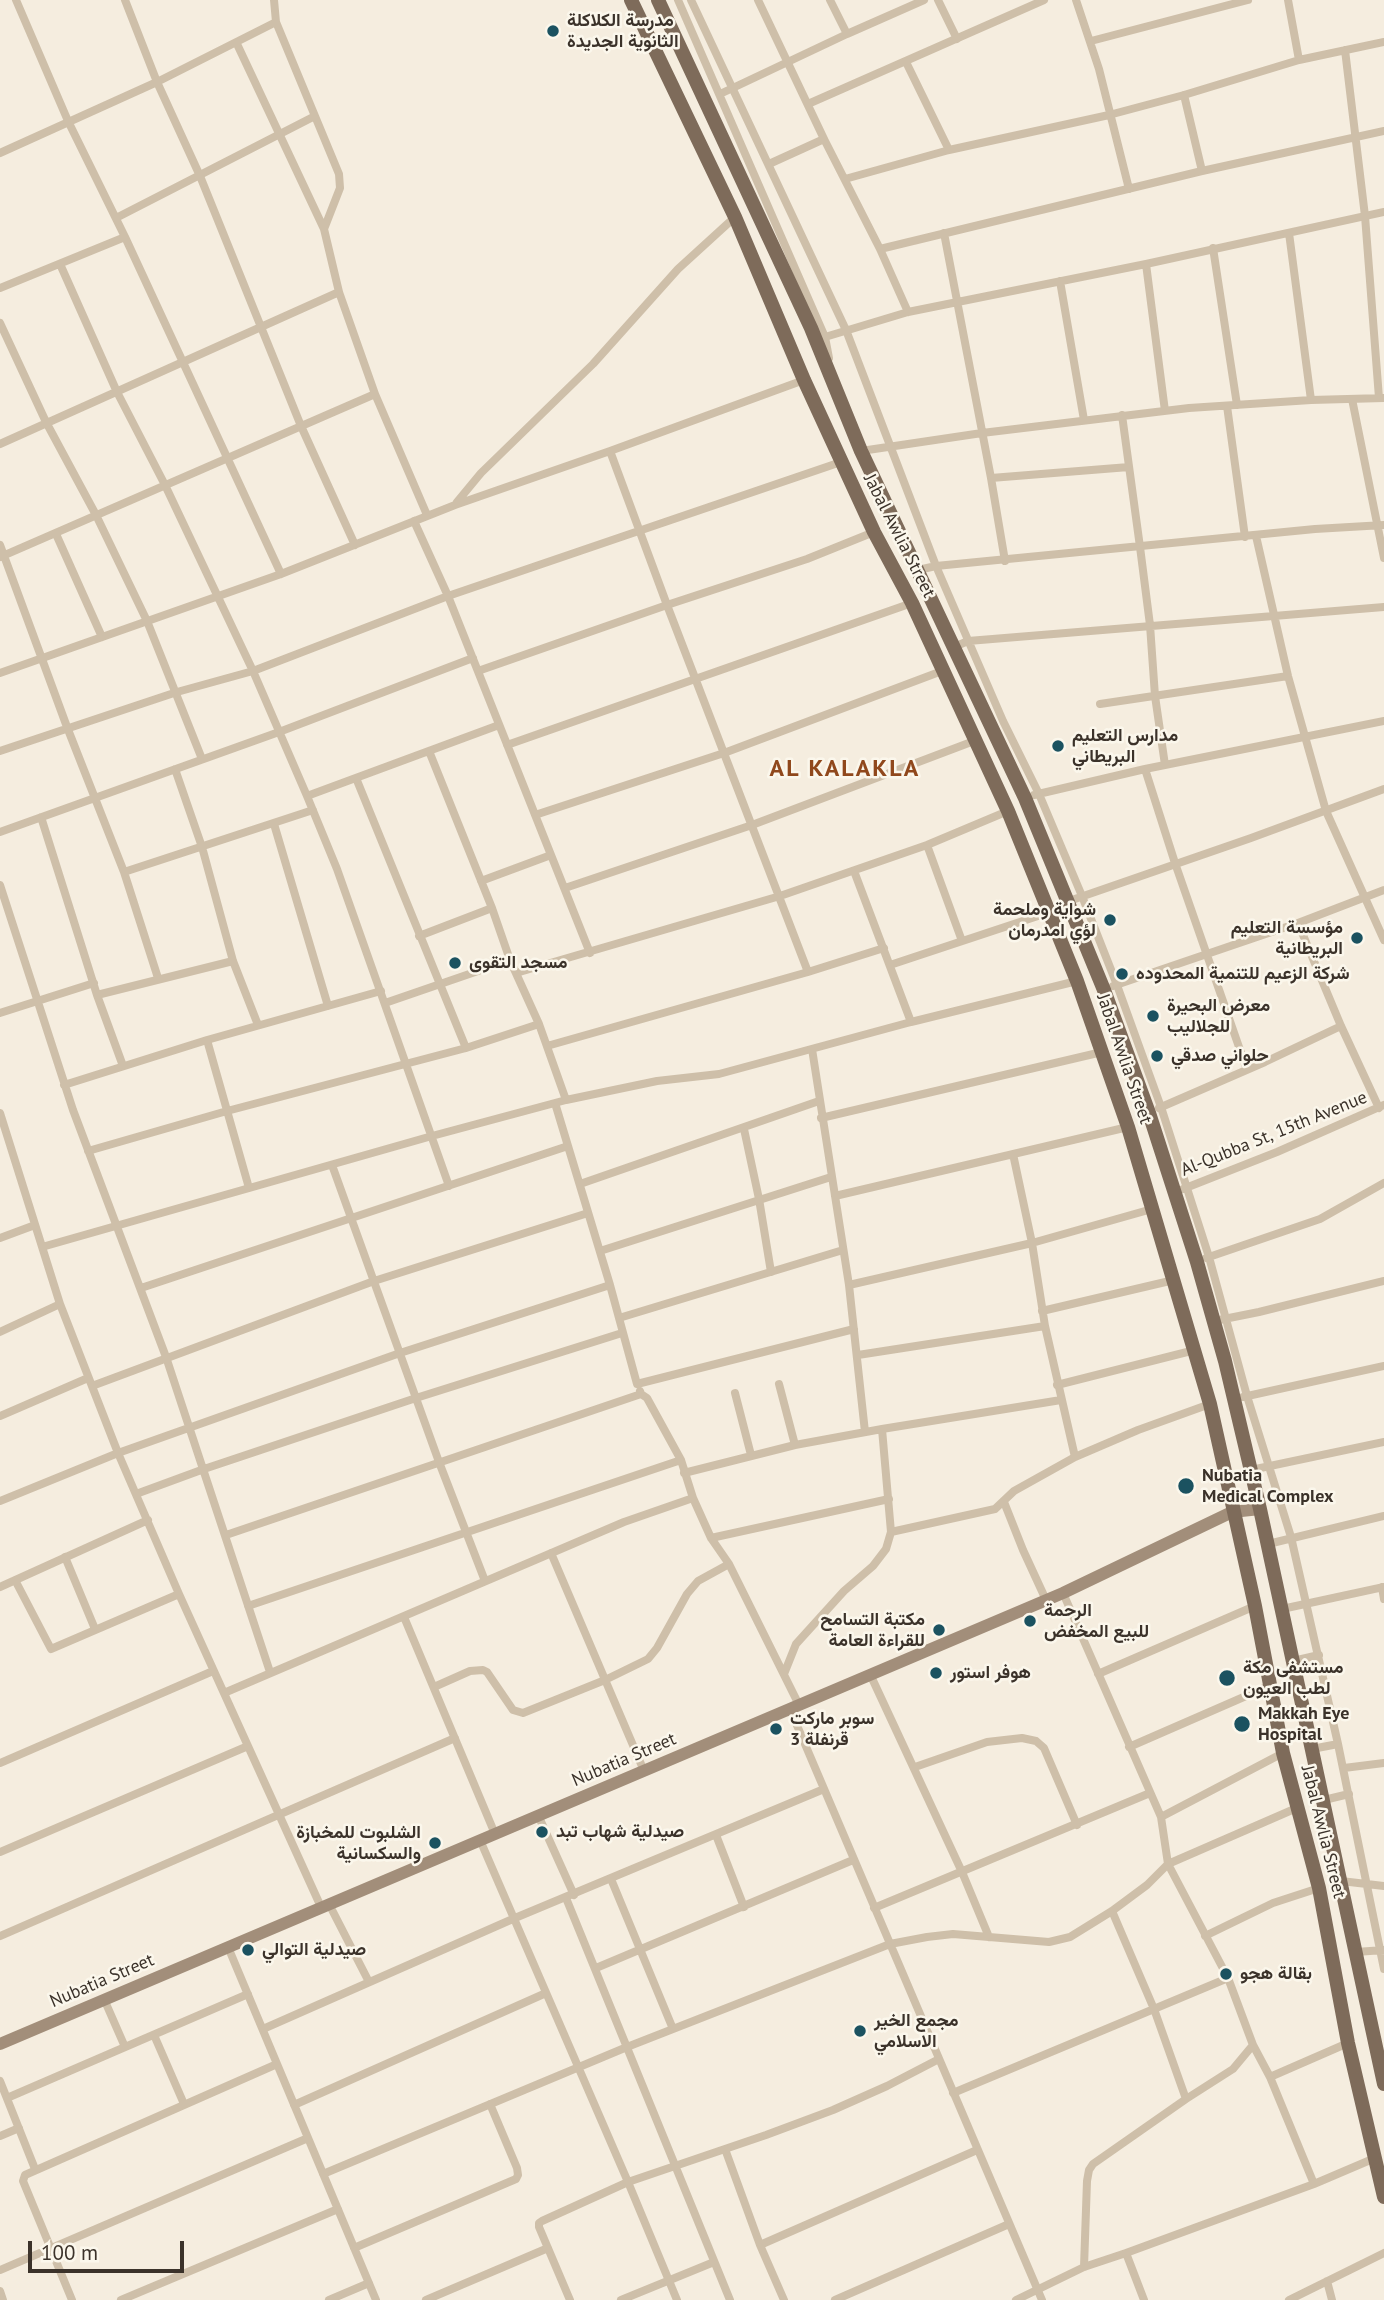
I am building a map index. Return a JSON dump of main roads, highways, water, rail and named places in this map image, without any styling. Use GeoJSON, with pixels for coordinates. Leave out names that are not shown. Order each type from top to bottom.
{"type":"FeatureCollection","features":[{"type":"Feature","properties":{"kind":"main road","name":"Jabal Awlia Street"},"geometry":{"type":"LineString","coordinates":[[631,0],[735,217],[804,380],[873,532],[912,603],[1008,811],[1077,981],[1128,1127],[1210,1404],[1255,1606],[1283,1753],[1319,1888],[1348,2043],[1384,2197]]}},
{"type":"Feature","properties":{"kind":"main road","name":"Jabal Awlia Street"},"geometry":{"type":"LineString","coordinates":[[658,0],[828,365],[861,451],[918,570],[961,644],[1032,796],[1111,987],[1155,1110],[1203,1259],[1241,1398],[1251,1470],[1340,1881],[1381,2050],[1384,2084]]}},
{"type":"Feature","properties":{"kind":"place","name":"مدرسة الكلاكلة الثانوية الجديدة"},"geometry":{"type":"Point","coordinates":[553,31]}},
{"type":"Feature","properties":{"kind":"place","name":"مدارس التعليم البريطاني"},"geometry":{"type":"Point","coordinates":[1058,746]}},
{"type":"Feature","properties":{"kind":"place","name":"شواية وملحمة لؤي امدرمان"},"geometry":{"type":"Point","coordinates":[1110,920]}},
{"type":"Feature","properties":{"kind":"place","name":"مؤسسة التعليم البريطانية"},"geometry":{"type":"Point","coordinates":[1357,938]}},
{"type":"Feature","properties":{"kind":"place","name":"مسجد التقوى"},"geometry":{"type":"Point","coordinates":[455,963]}},
{"type":"Feature","properties":{"kind":"place","name":"شركة الزعيم للتنمية المحدوده"},"geometry":{"type":"Point","coordinates":[1122,974]}},
{"type":"Feature","properties":{"kind":"place","name":"معرض البحيرة للجلاليب"},"geometry":{"type":"Point","coordinates":[1153,1016]}},
{"type":"Feature","properties":{"kind":"place","name":"حلواني صدقي"},"geometry":{"type":"Point","coordinates":[1157,1056]}},
{"type":"Feature","properties":{"kind":"place","name":"Nubatia Medical Complex"},"geometry":{"type":"Point","coordinates":[1186,1486]}},
{"type":"Feature","properties":{"kind":"place","name":"الرحمة للبيع المخفض"},"geometry":{"type":"Point","coordinates":[1030,1621]}},
{"type":"Feature","properties":{"kind":"place","name":"مكتبة التسامح للقراءة العامة"},"geometry":{"type":"Point","coordinates":[939,1630]}},
{"type":"Feature","properties":{"kind":"place","name":"هوفر استور"},"geometry":{"type":"Point","coordinates":[936,1673]}},
{"type":"Feature","properties":{"kind":"place","name":"مستشفى مكة لطب العيون"},"geometry":{"type":"Point","coordinates":[1227,1678]}},
{"type":"Feature","properties":{"kind":"place","name":"Makkah Eye Hospital"},"geometry":{"type":"Point","coordinates":[1242,1724]}},
{"type":"Feature","properties":{"kind":"place","name":"سوبر ماركت قرنفلة 3"},"geometry":{"type":"Point","coordinates":[776,1729]}},
{"type":"Feature","properties":{"kind":"place","name":"صيدلية شهاب تبد"},"geometry":{"type":"Point","coordinates":[542,1832]}},
{"type":"Feature","properties":{"kind":"place","name":"الشلبوت للمخبازة والسكسانية"},"geometry":{"type":"Point","coordinates":[435,1843]}},
{"type":"Feature","properties":{"kind":"place","name":"صيدلية التوالي"},"geometry":{"type":"Point","coordinates":[248,1950]}},
{"type":"Feature","properties":{"kind":"place","name":"بقالة هجو"},"geometry":{"type":"Point","coordinates":[1226,1974]}},
{"type":"Feature","properties":{"kind":"place","name":"مجمع الخير الاسلامي"},"geometry":{"type":"Point","coordinates":[860,2031]}},
{"type":"Feature","properties":{"kind":"district","name":"AL KALAKLA"},"geometry":{"type":"Point","coordinates":[845,769]}}]}
